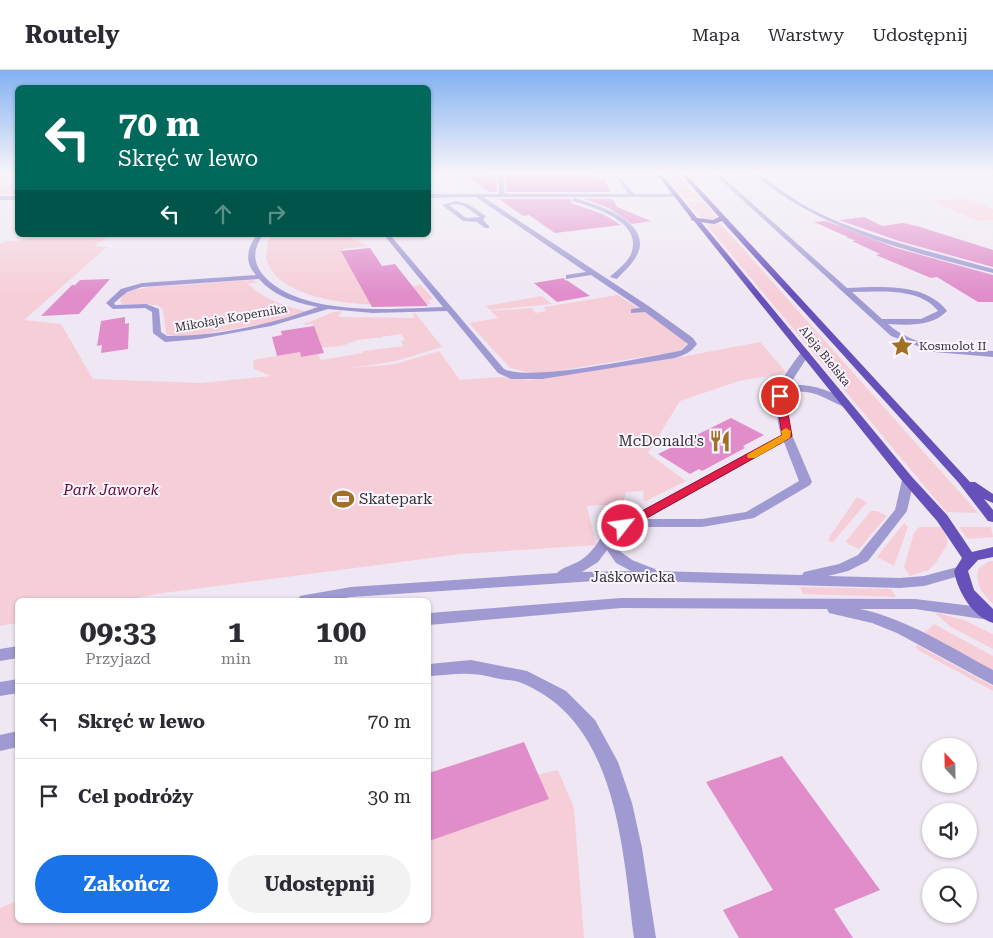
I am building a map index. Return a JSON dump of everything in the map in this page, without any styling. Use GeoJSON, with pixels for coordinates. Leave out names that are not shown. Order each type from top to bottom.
{"type":"FeatureCollection","features":[{"type":"Feature","properties":{"kind":"main road","name":"Aleja Bielska"},"geometry":{"type":"LineString","coordinates":[[688,213],[908,480],[942,518],[969,558]]}},
{"type":"Feature","properties":{"kind":"main road","name":"Aleja Bielska"},"geometry":{"type":"LineString","coordinates":[[718,213],[962,479],[993,518]]}},
{"type":"Feature","properties":{"kind":"main road"},"geometry":{"type":"LineString","coordinates":[[693,219],[714,222],[723,218]]}},
{"type":"Feature","properties":{"kind":"main road"},"geometry":{"type":"LineString","coordinates":[[962,479],[993,499]]}},
{"type":"Feature","properties":{"kind":"main road"},"geometry":{"type":"LineString","coordinates":[[991,615],[972,599],[963,584],[961,571],[969,558],[982,552],[993,552]]}},
{"type":"Feature","properties":{"kind":"street"},"geometry":{"type":"LineString","coordinates":[[456,213],[465,220],[479,220],[484,217],[478,213]]}},
{"type":"Feature","properties":{"kind":"street"},"geometry":{"type":"LineString","coordinates":[[389,237],[501,372],[511,376],[542,376],[675,355],[688,350],[692,344],[690,340],[647,309],[502,213]]}},
{"type":"Feature","properties":{"kind":"street"},"geometry":{"type":"LineString","coordinates":[[608,213],[625,222],[633,230],[636,247],[634,255],[614,277]]}},
{"type":"Feature","properties":{"kind":"street"},"geometry":{"type":"LineString","coordinates":[[759,213],[886,328],[906,340],[934,349],[993,354]]}},
{"type":"Feature","properties":{"kind":"street"},"geometry":{"type":"LineString","coordinates":[[815,213],[878,238],[993,271]]}},
{"type":"Feature","properties":{"kind":"street"},"geometry":{"type":"LineString","coordinates":[[479,220],[488,227]]}},
{"type":"Feature","properties":{"kind":"street"},"geometry":{"type":"LineString","coordinates":[[258,237],[253,244],[250,256],[253,267],[260,277]]}},
{"type":"Feature","properties":{"kind":"street"},"geometry":{"type":"LineString","coordinates":[[569,276],[592,273]]}},
{"type":"Feature","properties":{"kind":"street","name":"Mikołaja Kopernika"},"geometry":{"type":"LineString","coordinates":[[328,306],[272,324],[221,333],[165,339],[157,333],[156,311],[146,306],[113,307],[110,302],[118,292],[129,287],[260,277],[283,294],[328,306],[390,312],[449,309]]}},
{"type":"Feature","properties":{"kind":"street"},"geometry":{"type":"LineString","coordinates":[[844,290],[890,290],[913,294],[934,302],[943,311],[939,316],[931,319],[878,321]]}},
{"type":"Feature","properties":{"kind":"street"},"geometry":{"type":"LineString","coordinates":[[634,311],[647,309]]}},
{"type":"Feature","properties":{"kind":"street"},"geometry":{"type":"LineString","coordinates":[[611,533],[643,523],[702,524],[749,516],[806,482],[790,442],[780,396],[784,383],[804,353]]}},
{"type":"Feature","properties":{"kind":"street"},"geometry":{"type":"LineString","coordinates":[[780,396],[792,388],[808,388],[846,404]]}},
{"type":"Feature","properties":{"kind":"street"},"geometry":{"type":"LineString","coordinates":[[550,579],[576,570],[596,558],[611,533],[769,446],[790,442]]}},
{"type":"Feature","properties":{"kind":"street"},"geometry":{"type":"LineString","coordinates":[[789,580],[843,568],[863,558],[901,511],[908,480]]}},
{"type":"Feature","properties":{"kind":"street"},"geometry":{"type":"LineString","coordinates":[[652,510],[651,518],[662,524]]}},
{"type":"Feature","properties":{"kind":"street"},"geometry":{"type":"LineString","coordinates":[[611,533],[610,542],[614,554],[631,566],[666,576]]}},
{"type":"Feature","properties":{"kind":"street","name":"Jaśkowicka"},"geometry":{"type":"LineString","coordinates":[[316,598],[351,592],[610,575],[900,583],[924,580],[961,571]]}},
{"type":"Feature","properties":{"kind":"street","name":"Jaśkowicka"},"geometry":{"type":"LineString","coordinates":[[431,619],[621,603],[915,604],[991,615]]}},
{"type":"Feature","properties":{"kind":"street"},"geometry":{"type":"LineString","coordinates":[[807,604],[876,618],[902,629],[993,678]]}},
{"type":"Feature","properties":{"kind":"street"},"geometry":{"type":"LineString","coordinates":[[0,655],[15,652]]}},
{"type":"Feature","properties":{"kind":"street"},"geometry":{"type":"LineString","coordinates":[[431,670],[470,667],[519,675],[534,681],[554,693],[576,709],[591,726],[605,752],[618,784],[627,824],[646,938]]}},
{"type":"Feature","properties":{"kind":"street"},"geometry":{"type":"LineString","coordinates":[[0,689],[15,686]]}},
{"type":"Feature","properties":{"kind":"street"},"geometry":{"type":"LineString","coordinates":[[0,743],[15,740]]}},
{"type":"Feature","properties":{"kind":"green space"},"geometry":{"type":"Polygon","coordinates":[[[697,213],[713,213],[717,218],[707,220],[697,213]]]}},
{"type":"Feature","properties":{"kind":"green space"},"geometry":{"type":"Polygon","coordinates":[[[958,213],[993,213],[993,220],[977,221],[958,213]]]}},
{"type":"Feature","properties":{"kind":"green space"},"geometry":{"type":"Polygon","coordinates":[[[705,223],[720,223],[978,513],[946,512],[705,223]]]}},
{"type":"Feature","properties":{"kind":"green space","name":"Park Jaworek"},"geometry":{"type":"Polygon","coordinates":[[[107,237],[94,246],[107,247],[24,320],[61,324],[93,379],[201,383],[271,376],[254,369],[253,360],[300,352],[301,357],[318,354],[321,360],[363,353],[363,351],[404,346],[401,341],[405,340],[401,334],[357,340],[342,346],[317,348],[313,324],[305,325],[304,323],[337,311],[342,311],[338,317],[414,318],[413,313],[416,314],[442,347],[396,361],[352,368],[396,364],[439,351],[460,380],[500,377],[530,380],[681,357],[760,342],[787,373],[739,381],[680,401],[648,453],[686,481],[644,502],[643,491],[626,492],[623,504],[587,506],[596,545],[461,554],[136,598],[15,598],[15,623],[0,626],[0,244],[28,238],[107,237]]]}},
{"type":"Feature","properties":{"kind":"green space"},"geometry":{"type":"Polygon","coordinates":[[[271,237],[348,237],[368,246],[342,249],[369,292],[421,285],[433,299],[428,300],[431,304],[372,305],[330,300],[310,295],[293,288],[271,270],[266,259],[268,241],[271,237]]]}},
{"type":"Feature","properties":{"kind":"green space"},"geometry":{"type":"Polygon","coordinates":[[[252,280],[258,282],[248,284],[276,302],[306,311],[315,307],[319,308],[274,322],[180,338],[166,334],[163,310],[158,305],[122,304],[120,300],[125,292],[149,287],[252,280]]]}},
{"type":"Feature","properties":{"kind":"green space"},"geometry":{"type":"Polygon","coordinates":[[[618,295],[682,336],[686,341],[686,345],[674,352],[544,373],[530,373],[510,368],[469,323],[498,318],[491,311],[532,308],[535,313],[546,311],[544,307],[618,295]]]}},
{"type":"Feature","properties":{"kind":"green space"},"geometry":{"type":"Polygon","coordinates":[[[542,296],[552,304],[490,310],[486,306],[542,296]]]}},
{"type":"Feature","properties":{"kind":"green space"},"geometry":{"type":"Polygon","coordinates":[[[857,497],[867,502],[833,542],[829,541],[828,539],[857,497]]]}},
{"type":"Feature","properties":{"kind":"green space"},"geometry":{"type":"Polygon","coordinates":[[[871,511],[877,511],[887,516],[859,549],[848,544],[846,541],[871,511]]]}},
{"type":"Feature","properties":{"kind":"green space"},"geometry":{"type":"Polygon","coordinates":[[[904,523],[908,527],[894,566],[877,557],[904,523]]]}},
{"type":"Feature","properties":{"kind":"green space"},"geometry":{"type":"Polygon","coordinates":[[[919,527],[942,527],[947,539],[947,545],[929,570],[910,576],[904,567],[914,533],[919,527]]]}},
{"type":"Feature","properties":{"kind":"green space"},"geometry":{"type":"Polygon","coordinates":[[[959,527],[991,527],[993,537],[968,539],[959,527]]]}},
{"type":"Feature","properties":{"kind":"green space"},"geometry":{"type":"Polygon","coordinates":[[[989,561],[993,561],[993,604],[983,592],[977,574],[978,569],[989,561]]]}},
{"type":"Feature","properties":{"kind":"green space"},"geometry":{"type":"Polygon","coordinates":[[[800,587],[891,589],[896,597],[803,594],[800,587]]]}},
{"type":"Feature","properties":{"kind":"green space"},"geometry":{"type":"Polygon","coordinates":[[[934,612],[964,620],[993,634],[993,649],[951,627],[934,612]]]}},
{"type":"Feature","properties":{"kind":"green space"},"geometry":{"type":"Polygon","coordinates":[[[934,624],[993,656],[993,670],[925,634],[934,624]]]}},
{"type":"Feature","properties":{"kind":"green space"},"geometry":{"type":"Polygon","coordinates":[[[917,645],[993,686],[993,691],[918,650],[917,645]]]}},
{"type":"Feature","properties":{"kind":"green space"},"geometry":{"type":"Polygon","coordinates":[[[558,770],[574,808],[584,938],[0,938],[0,908],[15,902],[15,923],[431,923],[431,801],[558,770]]]}},
{"type":"Feature","properties":{"kind":"building"},"geometry":{"type":"Polygon","coordinates":[[[518,213],[599,213],[621,225],[555,233],[529,215],[523,216],[518,213]]]}},
{"type":"Feature","properties":{"kind":"building"},"geometry":{"type":"Polygon","coordinates":[[[615,213],[630,213],[651,221],[632,224],[615,213]]]}},
{"type":"Feature","properties":{"kind":"building"},"geometry":{"type":"Polygon","coordinates":[[[864,217],[882,226],[903,223],[917,226],[993,250],[993,267],[899,241],[839,220],[864,217]]]}},
{"type":"Feature","properties":{"kind":"building"},"geometry":{"type":"Polygon","coordinates":[[[826,221],[896,248],[993,275],[993,302],[978,302],[937,277],[931,278],[876,255],[880,254],[814,222],[826,221]]]}},
{"type":"Feature","properties":{"kind":"building"},"geometry":{"type":"Polygon","coordinates":[[[370,248],[382,266],[395,264],[428,306],[372,307],[341,251],[370,248]]]}},
{"type":"Feature","properties":{"kind":"building"},"geometry":{"type":"Polygon","coordinates":[[[564,278],[590,296],[557,302],[534,283],[564,278]]]}},
{"type":"Feature","properties":{"kind":"building"},"geometry":{"type":"Polygon","coordinates":[[[110,279],[79,314],[41,316],[72,285],[75,285],[80,280],[110,279]]]}},
{"type":"Feature","properties":{"kind":"building"},"geometry":{"type":"Polygon","coordinates":[[[125,317],[125,324],[129,323],[128,349],[101,353],[102,345],[97,346],[101,321],[125,317]]]}},
{"type":"Feature","properties":{"kind":"building"},"geometry":{"type":"Polygon","coordinates":[[[314,326],[324,353],[301,357],[300,352],[277,356],[272,337],[282,335],[281,331],[314,326]]]}},
{"type":"Feature","properties":{"kind":"building","name":"McDonald's"},"geometry":{"type":"Polygon","coordinates":[[[731,418],[764,435],[743,446],[745,448],[702,471],[699,469],[690,474],[658,454],[731,418]]]}},
{"type":"Feature","properties":{"kind":"building"},"geometry":{"type":"Polygon","coordinates":[[[524,742],[549,799],[431,840],[431,772],[524,742]]]}},
{"type":"Feature","properties":{"kind":"building"},"geometry":{"type":"Polygon","coordinates":[[[782,756],[880,890],[834,909],[853,938],[739,938],[723,910],[773,890],[706,782],[782,756]]]}},
{"type":"Feature","properties":{"kind":"slow traffic"},"geometry":{"type":"LineString","coordinates":[[752,456],[787,436],[786,431]]}},
{"type":"Feature","properties":{"kind":"place","name":"Kosmolot II"},"geometry":{"type":"Point","coordinates":[902,346]}},
{"type":"Feature","properties":{"kind":"place","name":"McDonald's"},"geometry":{"type":"Point","coordinates":[720,441]}},
{"type":"Feature","properties":{"kind":"place","name":"Skatepark"},"geometry":{"type":"Point","coordinates":[343,499]}},
{"type":"Feature","properties":{"kind":"route"},"geometry":{"type":"LineString","coordinates":[[623,526],[787,436],[780,396]]}}]}
